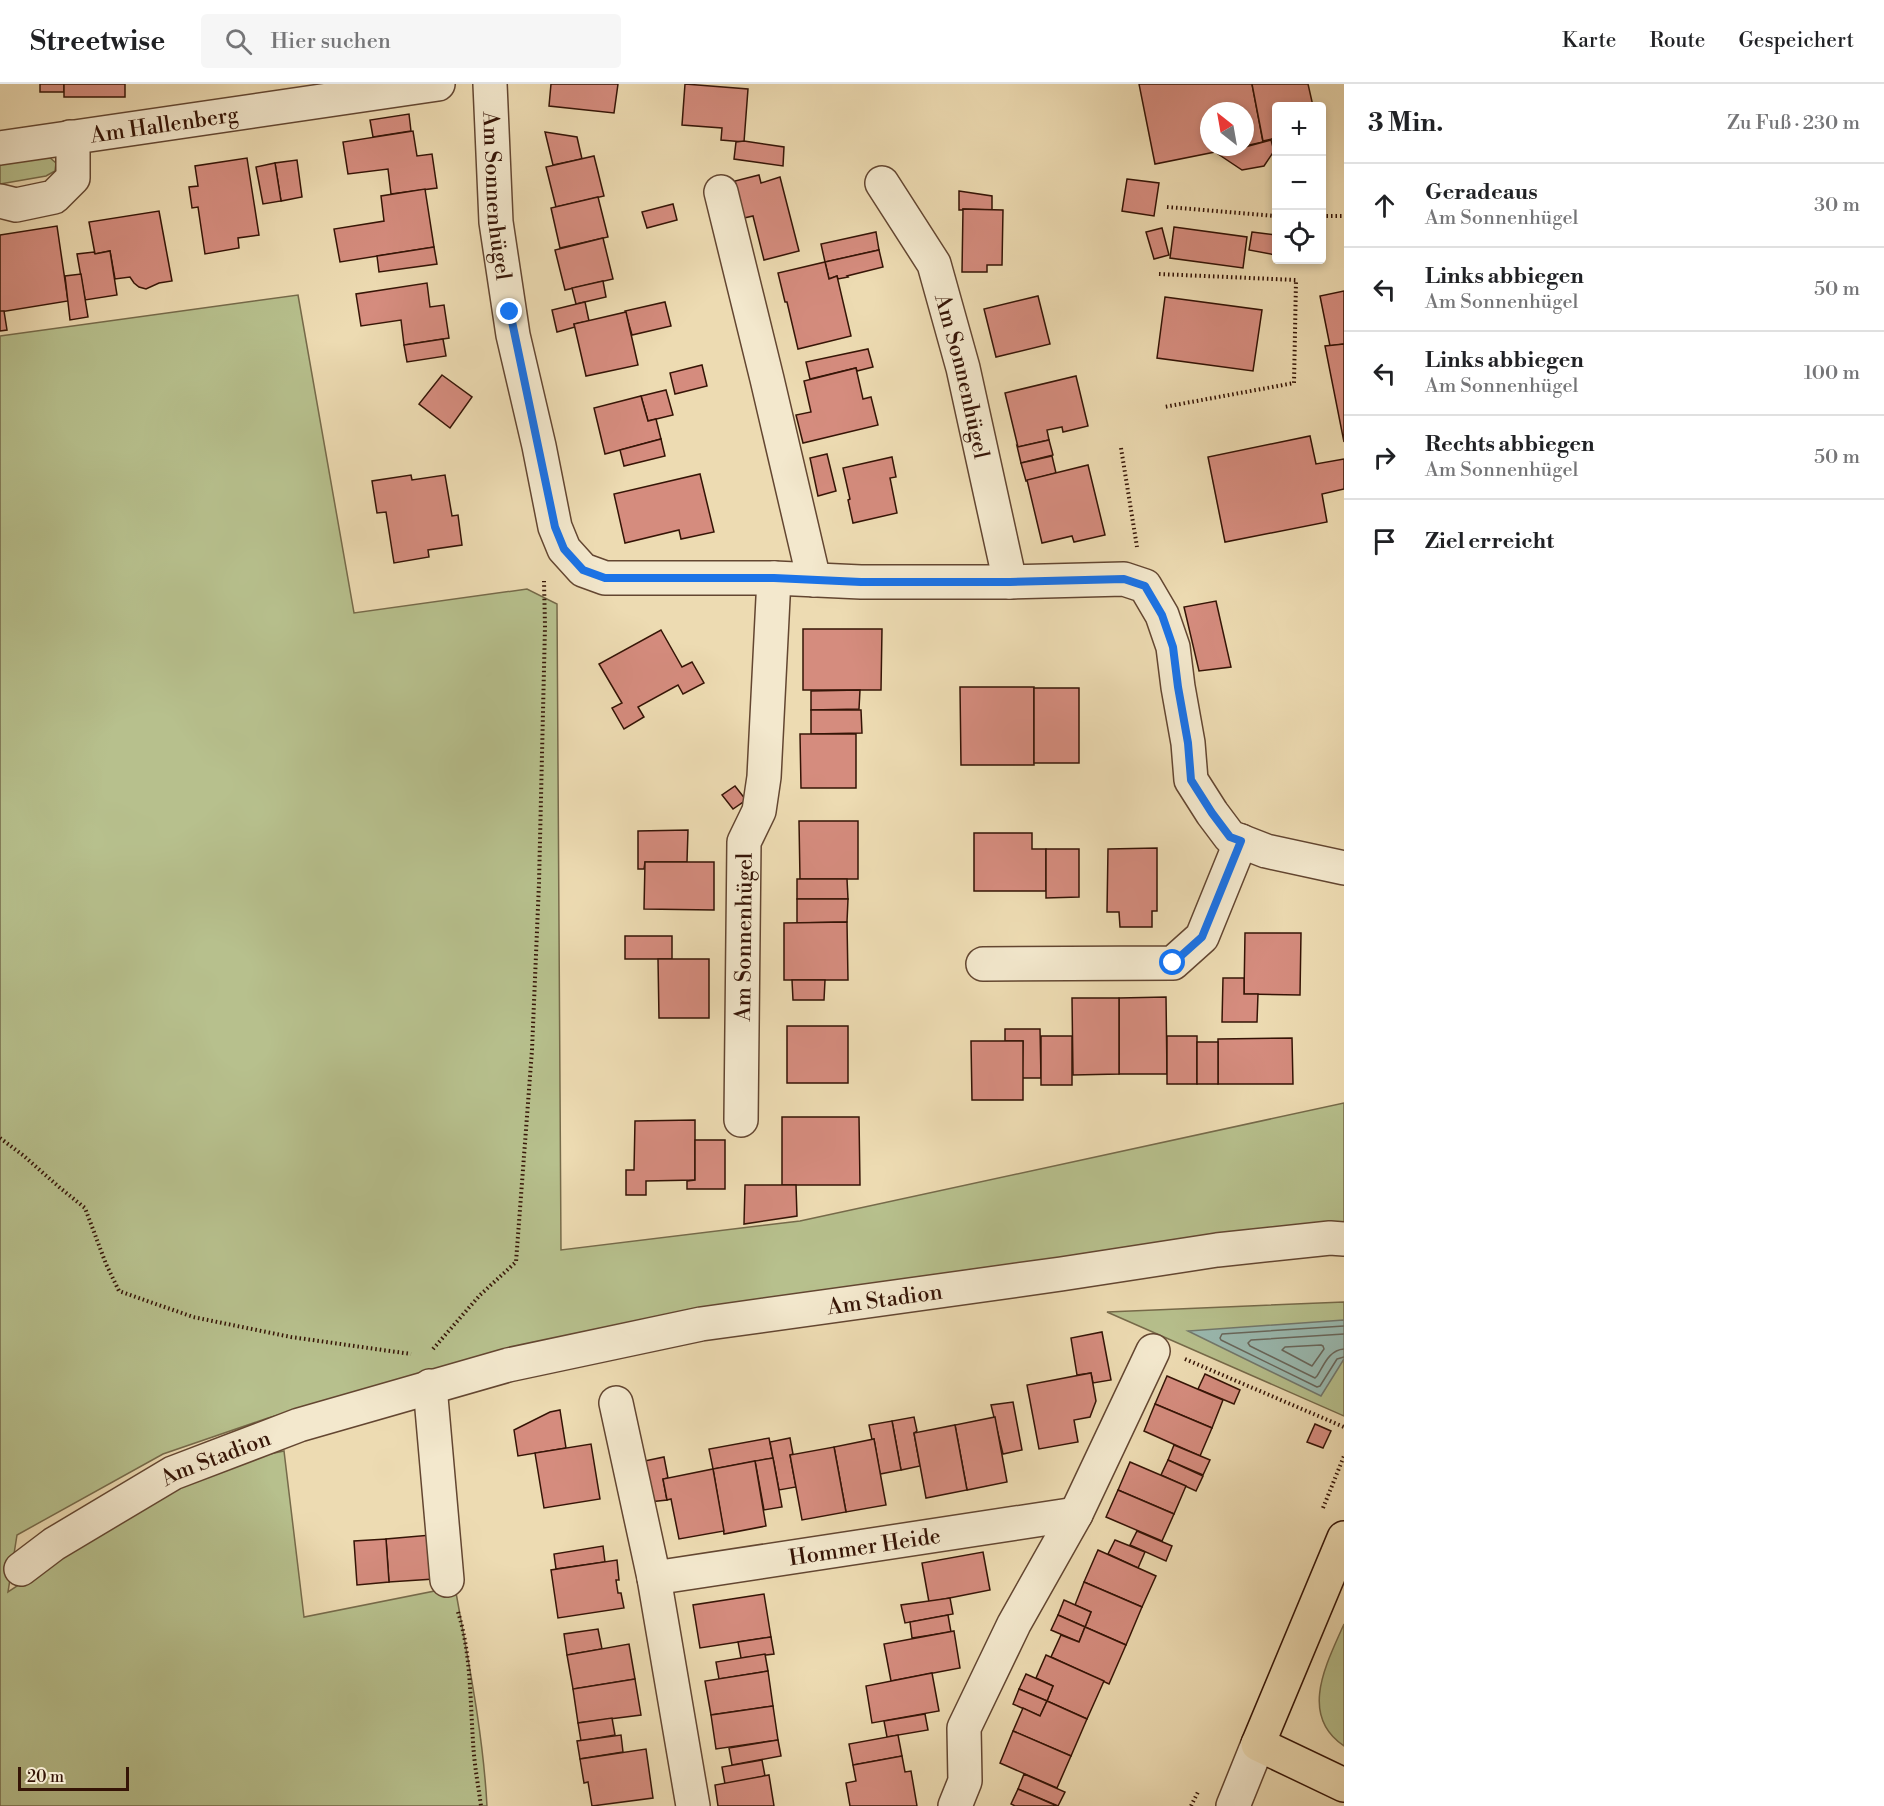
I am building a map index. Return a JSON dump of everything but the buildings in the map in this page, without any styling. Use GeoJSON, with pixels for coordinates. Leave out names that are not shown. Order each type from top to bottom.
{"type":"FeatureCollection","features":[{"type":"Feature","properties":{"kind":"main road"},"geometry":{"type":"LineString","coordinates":[[1344,1538],[1258,1744],[1344,1785]]}},
{"type":"Feature","properties":{"kind":"street","name":"Am Hallenberg"},"geometry":{"type":"LineString","coordinates":[[0,148],[438,84]]}},
{"type":"Feature","properties":{"kind":"street","name":"Am Sonnenhügel"},"geometry":{"type":"LineString","coordinates":[[490,84],[496,222],[511,320],[555,527],[564,549],[583,570],[605,578],[774,578],[861,582],[1124,579],[1140,583]]}},
{"type":"Feature","properties":{"kind":"street","name":"Am Hallenberg"},"geometry":{"type":"LineString","coordinates":[[0,201],[16,205],[54,198],[73,178],[73,153],[70,137]]}},
{"type":"Feature","properties":{"kind":"street","name":"Am Sonnenhügel"},"geometry":{"type":"LineString","coordinates":[[882,183],[934,264],[965,378],[1010,582]]}},
{"type":"Feature","properties":{"kind":"street"},"geometry":{"type":"LineString","coordinates":[[721,192],[814,580]]}},
{"type":"Feature","properties":{"kind":"street","name":"Am Sonnenhügel"},"geometry":{"type":"LineString","coordinates":[[741,1120],[744,842],[759,811],[765,777],[774,578]]}},
{"type":"Feature","properties":{"kind":"street"},"geometry":{"type":"LineString","coordinates":[[1140,583],[1145,586],[1162,615],[1173,647],[1188,743],[1191,780],[1212,813],[1230,837],[1266,851],[1344,868]]}},
{"type":"Feature","properties":{"kind":"street"},"geometry":{"type":"LineString","coordinates":[[983,964],[1173,963],[1202,937],[1241,841]]}},
{"type":"Feature","properties":{"kind":"street","name":"Am Stadion"},"geometry":{"type":"LineString","coordinates":[[21,1569],[54,1544],[173,1473],[428,1372],[508,1365],[701,1324],[1016,1281],[1217,1250],[1330,1238],[1344,1239]]}},
{"type":"Feature","properties":{"kind":"street"},"geometry":{"type":"LineString","coordinates":[[955,1806],[965,1781],[964,1728],[1014,1624],[1076,1514],[1153,1351]]}},
{"type":"Feature","properties":{"kind":"street"},"geometry":{"type":"LineString","coordinates":[[428,1372],[447,1580]]}},
{"type":"Feature","properties":{"kind":"street"},"geometry":{"type":"LineString","coordinates":[[615,1403],[654,1578],[693,1806]]}},
{"type":"Feature","properties":{"kind":"street","name":"Hommer Heide"},"geometry":{"type":"LineString","coordinates":[[654,1578],[1076,1514]]}},
{"type":"Feature","properties":{"kind":"street"},"geometry":{"type":"LineString","coordinates":[[1233,1806],[1258,1744]]}},
{"type":"Feature","properties":{"kind":"path"},"geometry":{"type":"LineString","coordinates":[[1167,207],[1272,216]]}},
{"type":"Feature","properties":{"kind":"path"},"geometry":{"type":"LineString","coordinates":[[1326,216],[1344,216]]}},
{"type":"Feature","properties":{"kind":"path"},"geometry":{"type":"LineString","coordinates":[[1159,274],[1296,280],[1294,383],[1164,407]]}},
{"type":"Feature","properties":{"kind":"path"},"geometry":{"type":"LineString","coordinates":[[1121,448],[1142,572],[1140,583]]}},
{"type":"Feature","properties":{"kind":"path"},"geometry":{"type":"LineString","coordinates":[[0,1138],[84,1208],[119,1291],[193,1317],[291,1337],[428,1372],[480,1295],[516,1262],[532,1050],[545,626],[543,562],[564,549]]}},
{"type":"Feature","properties":{"kind":"path"},"geometry":{"type":"LineString","coordinates":[[1153,1351],[1172,1353],[1344,1427]]}},
{"type":"Feature","properties":{"kind":"path"},"geometry":{"type":"LineString","coordinates":[[447,1580],[461,1622],[469,1673],[473,1744],[481,1806]]}},
{"type":"Feature","properties":{"kind":"green space"},"geometry":{"type":"Polygon","coordinates":[[[48,156],[56,163],[55,171],[46,176],[0,184],[0,162],[48,156]]]}},
{"type":"Feature","properties":{"kind":"green space"},"geometry":{"type":"Polygon","coordinates":[[[298,295],[354,613],[527,589],[557,604],[561,1250],[800,1221],[1344,1103],[1344,1232],[403,1379],[268,1418],[163,1454],[17,1535],[8,1592],[174,1483],[227,1463],[284,1451],[304,1617],[455,1587],[479,1723],[487,1806],[0,1806],[0,336],[298,295]]]}},
{"type":"Feature","properties":{"kind":"green space"},"geometry":{"type":"Polygon","coordinates":[[[1344,1302],[1344,1416],[1107,1312],[1344,1302]]]}},
{"type":"Feature","properties":{"kind":"green space"},"geometry":{"type":"Polygon","coordinates":[[[1344,1624],[1344,1746],[1330,1733],[1322,1719],[1319,1704],[1324,1672],[1344,1624]]]}},
{"type":"Feature","properties":{"kind":"water"},"geometry":{"type":"Polygon","coordinates":[[[1344,1320],[1344,1359],[1321,1396],[1188,1331],[1344,1320]]]}},
{"type":"Feature","properties":{"kind":"route"},"geometry":{"type":"LineString","coordinates":[[510,312],[555,527],[564,549],[583,570],[605,578],[774,578],[861,582],[1124,579],[1145,586],[1162,615],[1173,647],[1188,743],[1191,780],[1230,837],[1241,841],[1202,937],[1173,963]]}}]}
